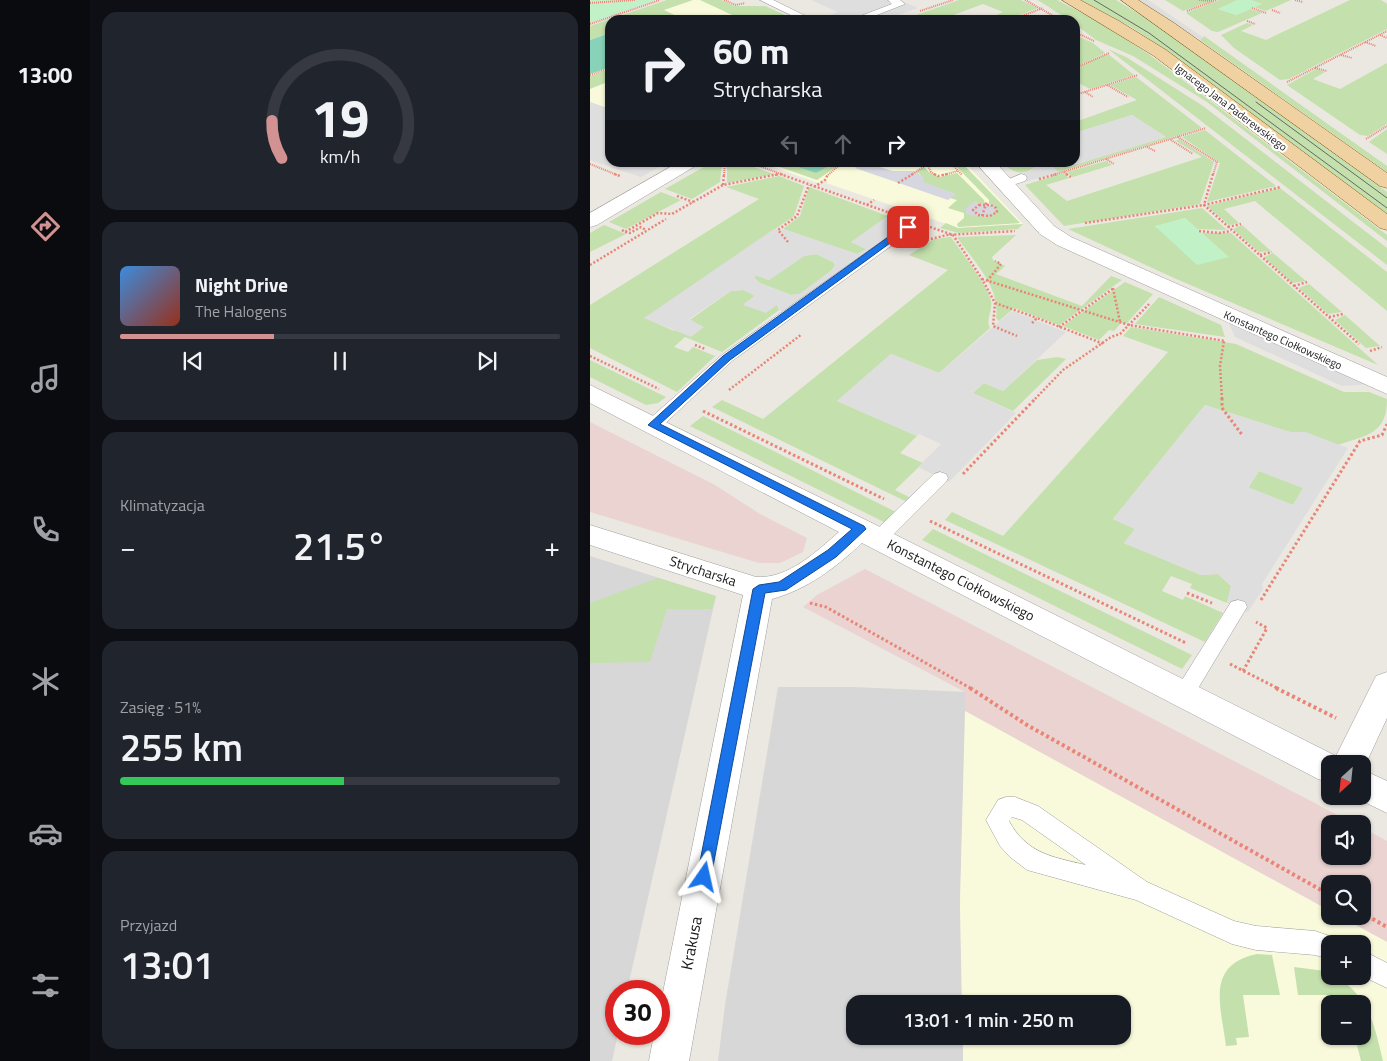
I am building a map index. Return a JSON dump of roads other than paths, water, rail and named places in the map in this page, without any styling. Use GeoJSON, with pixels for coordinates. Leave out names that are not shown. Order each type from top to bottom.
{"type":"FeatureCollection","features":[{"type":"Feature","properties":{"kind":"main road","name":"Ignacego Jana Paderewskiego"},"geometry":{"type":"LineString","coordinates":[[1069,0],[1114,24],[1160,53],[1387,224]]}},
{"type":"Feature","properties":{"kind":"main road"},"geometry":{"type":"LineString","coordinates":[[1128,0],[1169,26],[1387,182]]}},
{"type":"Feature","properties":{"kind":"street"},"geometry":{"type":"LineString","coordinates":[[590,221],[684,167]]}},
{"type":"Feature","properties":{"kind":"street","name":"Konstantego Ciołkowskiego"},"geometry":{"type":"LineString","coordinates":[[991,167],[1012,181],[1046,230],[1064,242],[1387,386]]}},
{"type":"Feature","properties":{"kind":"street","name":"Konstantego Ciołkowskiego"},"geometry":{"type":"LineString","coordinates":[[590,393],[1321,764]]}},
{"type":"Feature","properties":{"kind":"street"},"geometry":{"type":"LineString","coordinates":[[771,588],[870,534]]}},
{"type":"Feature","properties":{"kind":"street","name":"Strycharska"},"geometry":{"type":"LineString","coordinates":[[590,535],[771,588]]}},
{"type":"Feature","properties":{"kind":"street","name":"Krakusa"},"geometry":{"type":"LineString","coordinates":[[669,1061],[771,588]]}},
{"type":"Feature","properties":{"kind":"street"},"geometry":{"type":"LineString","coordinates":[[1353,755],[1387,684]]}},
{"type":"Feature","properties":{"kind":"street"},"geometry":{"type":"LineString","coordinates":[[1371,790],[1387,798]]}},
{"type":"Feature","properties":{"kind":"lane"},"geometry":{"type":"LineString","coordinates":[[765,0],[798,15]]}},
{"type":"Feature","properties":{"kind":"lane"},"geometry":{"type":"LineString","coordinates":[[869,15],[900,4],[893,0]]}},
{"type":"Feature","properties":{"kind":"lane"},"geometry":{"type":"LineString","coordinates":[[653,425],[679,399],[727,358],[908,227]]}},
{"type":"Feature","properties":{"kind":"lane"},"geometry":{"type":"LineString","coordinates":[[870,534],[908,511],[940,478]]}},
{"type":"Feature","properties":{"kind":"lane"},"geometry":{"type":"LineString","coordinates":[[1184,694],[1209,654],[1244,613]]}},
{"type":"Feature","properties":{"kind":"lane"},"geometry":{"type":"LineString","coordinates":[[1140,890],[1030,813],[1015,807],[1006,807],[1000,814],[997,820],[1001,832],[1026,858],[1035,863],[1140,890],[1232,932],[1256,938],[1321,945]]}},
{"type":"Feature","properties":{"kind":"lane"},"geometry":{"type":"LineString","coordinates":[[1371,967],[1387,976]]}},
{"type":"Feature","properties":{"kind":"tram line"},"geometry":{"type":"LineString","coordinates":[[1094,0],[1149,33],[1387,208]]}},
{"type":"Feature","properties":{"kind":"tram line"},"geometry":{"type":"LineString","coordinates":[[1256,102],[1387,198]]}}]}
